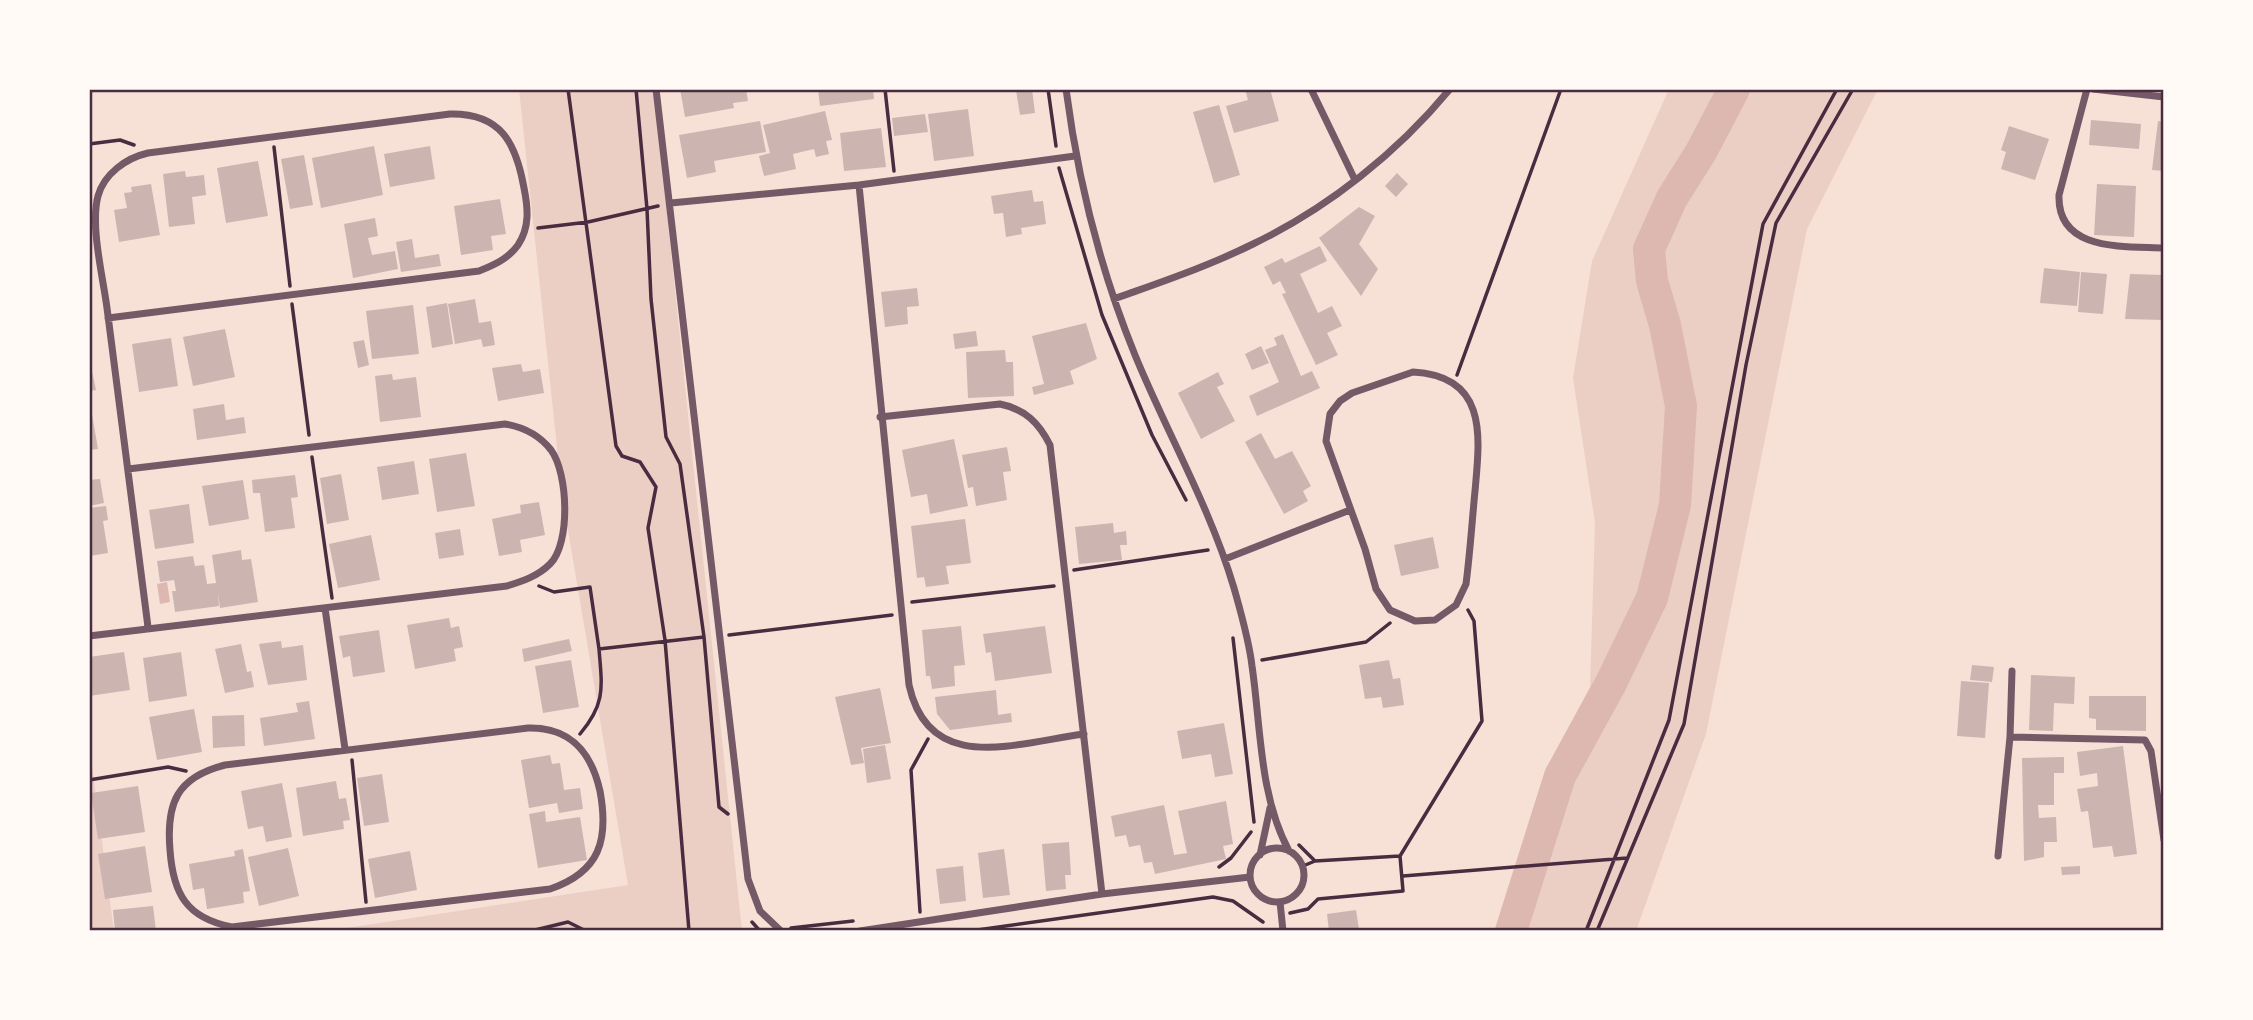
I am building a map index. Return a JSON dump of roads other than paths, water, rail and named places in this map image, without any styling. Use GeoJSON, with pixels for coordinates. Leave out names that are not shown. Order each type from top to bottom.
{"type":"FeatureCollection","features":[{"type":"Feature","properties":{"kind":"street"},"geometry":{"type":"LineString","coordinates":[[656,89],[750,889],[760,911],[781,931]]}},
{"type":"Feature","properties":{"kind":"street"},"geometry":{"type":"LineString","coordinates":[[1066,89],[1075,156],[1095,243],[1135,355],[1225,559],[1252,662],[1270,808],[1289,851],[1303,866],[1304,880],[1298,893],[1280,902],[1260,896],[1250,877],[1252,865],[1259,855],[1270,808]]}},
{"type":"Feature","properties":{"kind":"street"},"geometry":{"type":"LineString","coordinates":[[1311,89],[1355,180]]}},
{"type":"Feature","properties":{"kind":"street"},"geometry":{"type":"LineString","coordinates":[[1114,299],[1254,244],[1355,180],[1391,152],[1450,89]]}},
{"type":"Feature","properties":{"kind":"street"},"geometry":{"type":"LineString","coordinates":[[2087,89],[2059,195],[2059,208],[2063,218],[2080,237],[2092,242],[2164,248]]}},
{"type":"Feature","properties":{"kind":"street"},"geometry":{"type":"LineString","coordinates":[[2093,89],[2164,97]]}},
{"type":"Feature","properties":{"kind":"street"},"geometry":{"type":"LineString","coordinates":[[108,318],[479,271],[509,255],[525,229],[527,205],[519,159],[499,130],[478,117],[450,114],[145,153],[125,162],[109,176],[97,199],[95,212],[108,318],[148,627]]}},
{"type":"Feature","properties":{"kind":"street"},"geometry":{"type":"LineString","coordinates":[[671,204],[859,185],[1075,156]]}},
{"type":"Feature","properties":{"kind":"street"},"geometry":{"type":"LineString","coordinates":[[859,185],[880,417],[912,698],[922,720],[932,731],[954,745],[967,748],[1084,734]]}},
{"type":"Feature","properties":{"kind":"street"},"geometry":{"type":"LineString","coordinates":[[1413,372],[1429,373],[1453,383],[1473,409],[1480,434],[1469,556],[1461,598],[1446,614],[1434,620],[1415,621],[1399,616],[1379,596],[1350,510],[1326,442],[1330,414],[1340,401],[1363,389],[1413,372]]}},
{"type":"Feature","properties":{"kind":"street"},"geometry":{"type":"LineString","coordinates":[[880,417],[1000,404],[1014,407],[1035,422],[1050,445],[1102,894]]}},
{"type":"Feature","properties":{"kind":"street"},"geometry":{"type":"LineString","coordinates":[[89,636],[524,581],[551,563],[563,539],[566,520],[558,462],[553,452],[535,435],[515,426],[492,424],[128,469]]}},
{"type":"Feature","properties":{"kind":"street"},"geometry":{"type":"LineString","coordinates":[[1225,559],[1350,510]]}},
{"type":"Feature","properties":{"kind":"street"},"geometry":{"type":"LineString","coordinates":[[329,607],[348,749]]}},
{"type":"Feature","properties":{"kind":"street"},"geometry":{"type":"LineString","coordinates":[[1998,856],[2010,737],[2012,671]]}},
{"type":"Feature","properties":{"kind":"street"},"geometry":{"type":"LineString","coordinates":[[528,728],[552,729],[575,741],[595,771],[605,830],[594,857],[577,877],[550,889],[232,927],[214,923],[201,916],[177,893],[172,881],[168,820],[178,794],[198,774],[225,765],[348,749],[528,728]]}},
{"type":"Feature","properties":{"kind":"street"},"geometry":{"type":"LineString","coordinates":[[2010,737],[2146,740],[2151,751],[2164,841]]}},
{"type":"Feature","properties":{"kind":"street"},"geometry":{"type":"LineString","coordinates":[[1259,855],[1276,848],[1289,851]]}},
{"type":"Feature","properties":{"kind":"street"},"geometry":{"type":"LineString","coordinates":[[860,931],[1102,894],[1250,877]]}},
{"type":"Feature","properties":{"kind":"street"},"geometry":{"type":"LineString","coordinates":[[1280,902],[1283,931]]}},
{"type":"Feature","properties":{"kind":"waterway"},"geometry":{"type":"LineString","coordinates":[[1511,931],[1560,776],[1610,685],[1652,598],[1675,505],[1681,406],[1665,325],[1652,281],[1649,249],[1672,198],[1701,152],[1734,89]]}}]}
